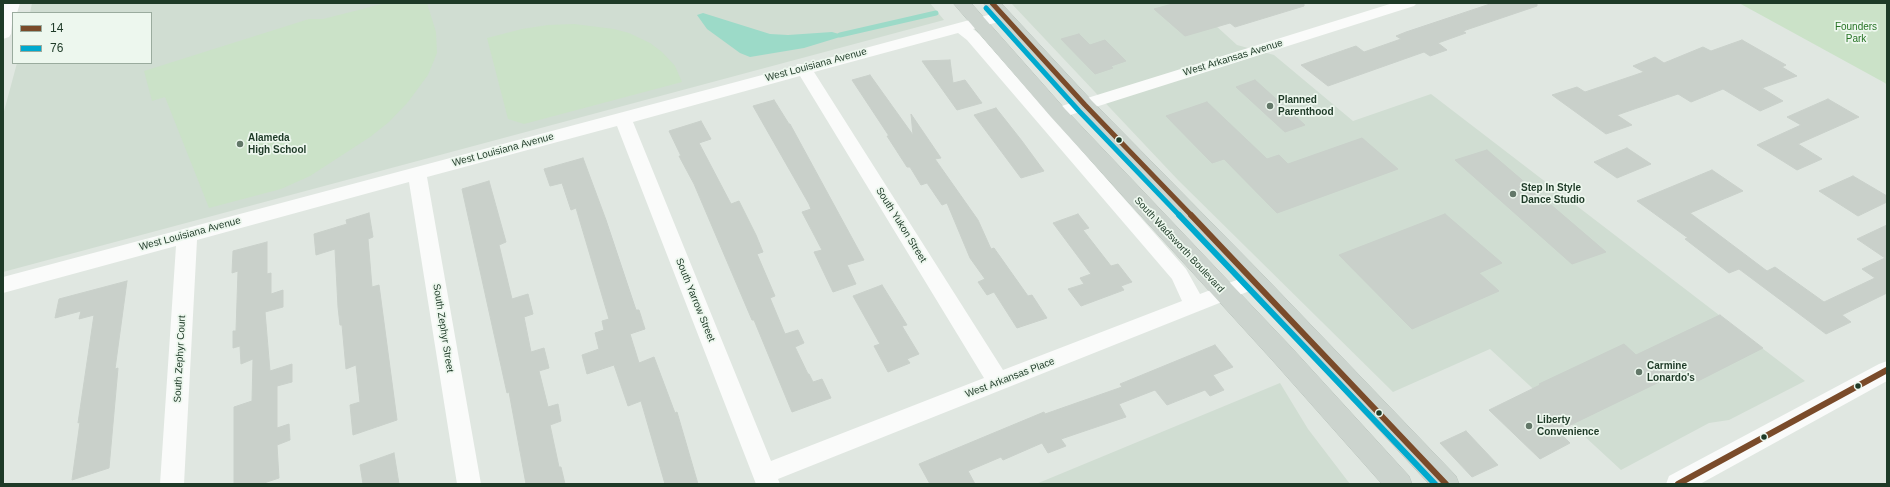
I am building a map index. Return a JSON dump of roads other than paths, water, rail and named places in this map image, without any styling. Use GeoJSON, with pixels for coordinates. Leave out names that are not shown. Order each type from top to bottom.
{"type":"FeatureCollection","features":[{"type":"Feature","properties":{"kind":"main road","name":"South Wadsworth Boulevard"},"geometry":{"type":"LineString","coordinates":[[962,3],[1058,113],[1282,354],[1399,484]]}},
{"type":"Feature","properties":{"kind":"main road"},"geometry":{"type":"LineString","coordinates":[[998,9],[1085,105],[1255,281],[1446,484]]}},
{"type":"Feature","properties":{"kind":"street"},"geometry":{"type":"LineString","coordinates":[[3,34],[12,3]]}},
{"type":"Feature","properties":{"kind":"street","name":"West Arkansas Avenue"},"geometry":{"type":"LineString","coordinates":[[1058,113],[1410,3]]}},
{"type":"Feature","properties":{"kind":"street","name":"West Louisiana Avenue"},"geometry":{"type":"LineString","coordinates":[[3,285],[187,234],[960,27],[978,22],[998,9]]}},
{"type":"Feature","properties":{"kind":"street","name":"South Wadsworth Boulevard"},"geometry":{"type":"LineString","coordinates":[[960,27],[973,37],[1179,274],[1188,289],[1194,306]]}},
{"type":"Feature","properties":{"kind":"street","name":"South Yukon Street"},"geometry":{"type":"LineString","coordinates":[[803,68],[999,383]]}},
{"type":"Feature","properties":{"kind":"street","name":"South Yarrow Street"},"geometry":{"type":"LineString","coordinates":[[622,117],[766,479]]}},
{"type":"Feature","properties":{"kind":"street","name":"South Zephyr Street"},"geometry":{"type":"LineString","coordinates":[[417,173],[469,484]]}},
{"type":"Feature","properties":{"kind":"street","name":"South Zephyr Court"},"geometry":{"type":"LineString","coordinates":[[172,484],[187,234]]}},
{"type":"Feature","properties":{"kind":"street","name":"West Arkansas Place"},"geometry":{"type":"LineString","coordinates":[[766,479],[999,383],[1255,281]]}},
{"type":"Feature","properties":{"kind":"street"},"geometry":{"type":"LineString","coordinates":[[1678,484],[1887,370]]}},
{"type":"Feature","properties":{"kind":"waterway"},"geometry":{"type":"LineString","coordinates":[[840,35],[936,13]]}},
{"type":"Feature","properties":{"kind":"place","name":"Planned Parenthood"},"geometry":{"type":"Point","coordinates":[1270,106]}},
{"type":"Feature","properties":{"kind":"place","name":"Alameda High School"},"geometry":{"type":"Point","coordinates":[240,144]}},
{"type":"Feature","properties":{"kind":"place","name":"Step In Style Dance Studio"},"geometry":{"type":"Point","coordinates":[1513,194]}},
{"type":"Feature","properties":{"kind":"place","name":"Carmine Lonardo's"},"geometry":{"type":"Point","coordinates":[1639,372]}},
{"type":"Feature","properties":{"kind":"place","name":"Liberty Convenience"},"geometry":{"type":"Point","coordinates":[1529,426]}},
{"type":"Feature","properties":{"kind":"park label","name":"Founders Park"},"geometry":{"type":"Point","coordinates":[1856,32]}}]}
